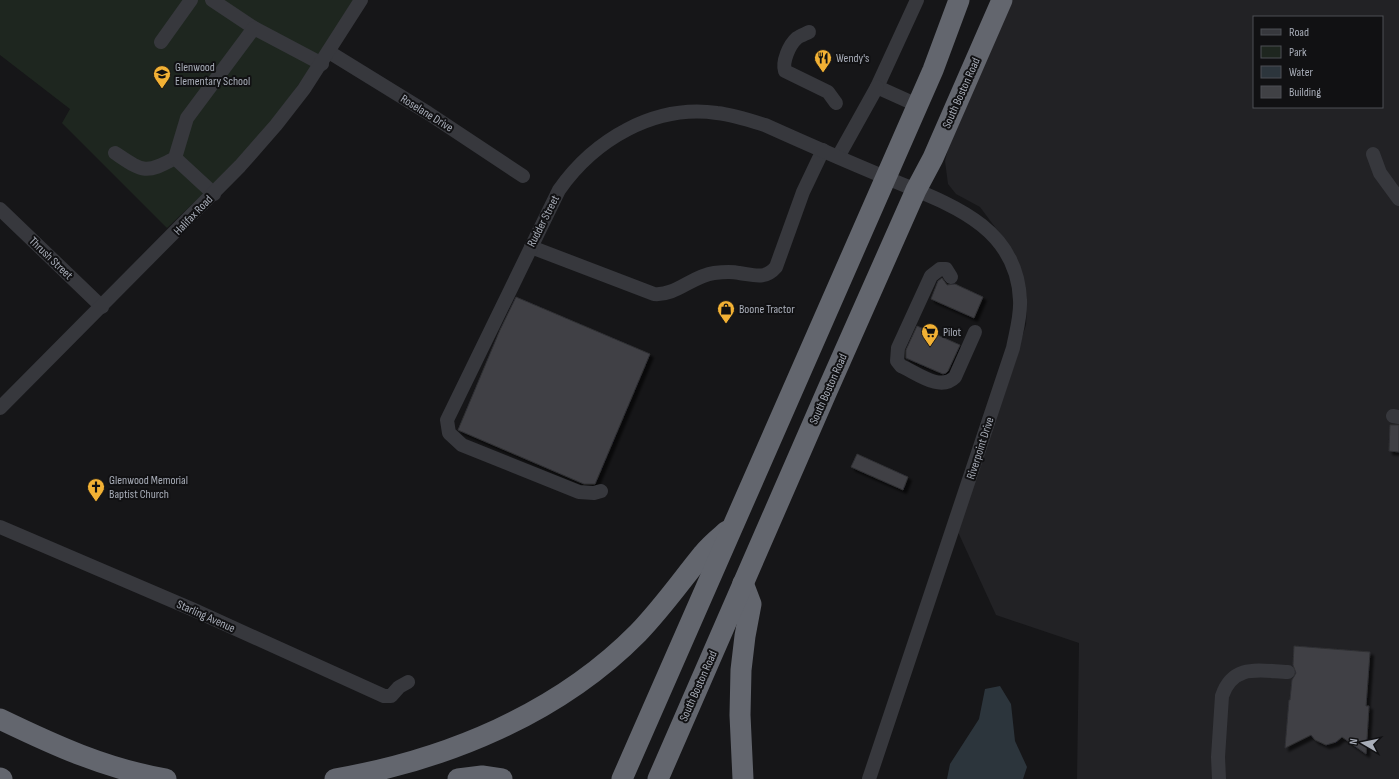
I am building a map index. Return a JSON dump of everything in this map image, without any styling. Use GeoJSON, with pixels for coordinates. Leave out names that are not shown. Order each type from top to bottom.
{"type":"FeatureCollection","features":[{"type":"Feature","properties":{"kind":"highway","name":"South Boston Road"},"geometry":{"type":"LineString","coordinates":[[658,779],[916,190],[933,158],[1002,0]]}},
{"type":"Feature","properties":{"kind":"highway"},"geometry":{"type":"LineString","coordinates":[[622,779],[917,106],[954,2]]}},
{"type":"Feature","properties":{"kind":"highway"},"geometry":{"type":"LineString","coordinates":[[335,779],[392,766],[451,748],[492,732],[552,701],[607,660],[636,635],[678,588],[704,553],[734,525]]}},
{"type":"Feature","properties":{"kind":"highway"},"geometry":{"type":"LineString","coordinates":[[743,583],[751,604],[745,636],[742,670],[740,715],[743,779]]}},
{"type":"Feature","properties":{"kind":"highway"},"geometry":{"type":"LineString","coordinates":[[0,719],[70,752],[104,764],[166,779]]}},
{"type":"Feature","properties":{"kind":"highway"},"geometry":{"type":"LineString","coordinates":[[0,724],[101,779]]}},
{"type":"Feature","properties":{"kind":"highway"},"geometry":{"type":"LineString","coordinates":[[458,779],[482,776],[502,779]]}},
{"type":"Feature","properties":{"kind":"street"},"geometry":{"type":"LineString","coordinates":[[161,42],[191,0]]}},
{"type":"Feature","properties":{"kind":"street","name":"Roselane Drive"},"geometry":{"type":"LineString","coordinates":[[212,0],[254,28],[325,58],[428,113],[523,176]]}},
{"type":"Feature","properties":{"kind":"street","name":"Halifax Road"},"geometry":{"type":"LineString","coordinates":[[0,408],[214,194],[276,125],[325,58],[361,0]]}},
{"type":"Feature","properties":{"kind":"street"},"geometry":{"type":"LineString","coordinates":[[838,156],[877,87],[918,0]]}},
{"type":"Feature","properties":{"kind":"street"},"geometry":{"type":"LineString","coordinates":[[115,153],[139,169],[156,169],[175,158],[187,118],[254,28]]}},
{"type":"Feature","properties":{"kind":"street"},"geometry":{"type":"LineString","coordinates":[[809,32],[797,38],[792,44],[784,63],[785,72],[828,92],[836,103]]}},
{"type":"Feature","properties":{"kind":"street"},"geometry":{"type":"LineString","coordinates":[[877,87],[917,106]]}},
{"type":"Feature","properties":{"kind":"street","name":"Rudder Street"},"geometry":{"type":"LineString","coordinates":[[601,491],[594,493],[579,492],[462,445],[454,440],[447,428],[448,414],[559,190],[581,162],[611,138],[649,120],[674,114],[716,112],[765,125],[886,178]]}},
{"type":"Feature","properties":{"kind":"street"},"geometry":{"type":"LineString","coordinates":[[531,247],[654,294],[662,295],[671,292],[695,278],[709,274],[724,272],[763,276],[771,272],[776,267],[804,192],[823,150]]}},
{"type":"Feature","properties":{"kind":"street"},"geometry":{"type":"LineString","coordinates":[[1373,154],[1380,173],[1399,199]]}},
{"type":"Feature","properties":{"kind":"street"},"geometry":{"type":"LineString","coordinates":[[175,158],[214,194]]}},
{"type":"Feature","properties":{"kind":"street","name":"Riverpoint Drive"},"geometry":{"type":"LineString","coordinates":[[869,779],[1006,371],[1018,321],[1020,301],[1019,283],[1014,269],[1001,244],[989,230],[955,207],[886,178]]}},
{"type":"Feature","properties":{"kind":"street","name":"Thrush Street"},"geometry":{"type":"LineString","coordinates":[[0,209],[102,307]]}},
{"type":"Feature","properties":{"kind":"street"},"geometry":{"type":"LineString","coordinates":[[951,277],[946,269],[940,269],[931,276],[898,348],[897,361],[901,366],[940,384],[946,383],[955,377],[975,332]]}},
{"type":"Feature","properties":{"kind":"street","name":"Starling Avenue"},"geometry":{"type":"LineString","coordinates":[[0,527],[194,610],[384,696],[391,696],[399,687],[408,682]]}},
{"type":"Feature","properties":{"kind":"street"},"geometry":{"type":"LineString","coordinates":[[1219,779],[1218,757],[1222,696],[1225,688],[1236,675],[1250,670],[1288,672]]}},
{"type":"Feature","properties":{"kind":"shaded area"},"geometry":{"type":"Polygon","coordinates":[[[1013,0],[1399,0],[1399,779],[1077,779],[1079,643],[996,615],[958,532],[1026,325],[1027,304],[1025,284],[1015,254],[980,207],[956,194],[948,184],[945,161],[948,149],[1013,0]]]}},
{"type":"Feature","properties":{"kind":"green space"},"geometry":{"type":"Polygon","coordinates":[[[0,0],[354,0],[301,81],[266,128],[230,167],[167,228],[62,123],[70,109],[0,55],[0,0]]]}},
{"type":"Feature","properties":{"kind":"water"},"geometry":{"type":"Polygon","coordinates":[[[1000,686],[1011,704],[1015,741],[1027,767],[1023,779],[947,779],[950,764],[979,719],[985,689],[1000,686]]]}},
{"type":"Feature","properties":{"kind":"building","name":"Pilot"},"geometry":{"type":"Polygon","coordinates":[[[942,278],[947,285],[955,284],[983,297],[974,318],[931,299],[938,281],[942,278]]]}},
{"type":"Feature","properties":{"kind":"building"},"geometry":{"type":"Polygon","coordinates":[[[516,297],[650,354],[595,484],[584,484],[458,430],[500,330],[516,297]]]}},
{"type":"Feature","properties":{"kind":"building"},"geometry":{"type":"Polygon","coordinates":[[[917,326],[960,345],[946,373],[943,374],[906,358],[906,350],[917,326]]]}},
{"type":"Feature","properties":{"kind":"building"},"geometry":{"type":"Polygon","coordinates":[[[1390,425],[1399,425],[1399,452],[1389,451],[1390,425]]]}},
{"type":"Feature","properties":{"kind":"building"},"geometry":{"type":"Polygon","coordinates":[[[857,454],[908,477],[903,490],[851,467],[857,454]]]}},
{"type":"Feature","properties":{"kind":"building"},"geometry":{"type":"Polygon","coordinates":[[[1294,646],[1370,652],[1366,706],[1369,706],[1366,754],[1342,737],[1336,742],[1326,745],[1315,740],[1311,735],[1285,748],[1289,700],[1292,680],[1296,673],[1293,665],[1294,646]]]}},
{"type":"Feature","properties":{"kind":"place","name":"Wendy's"},"geometry":{"type":"Point","coordinates":[823,73]}},
{"type":"Feature","properties":{"kind":"place","name":"Glenwood Elementary School"},"geometry":{"type":"Point","coordinates":[162,89]}},
{"type":"Feature","properties":{"kind":"place","name":"Boone Tractor"},"geometry":{"type":"Point","coordinates":[726,324]}},
{"type":"Feature","properties":{"kind":"place","name":"Pilot"},"geometry":{"type":"Point","coordinates":[930,347]}},
{"type":"Feature","properties":{"kind":"place","name":"Glenwood Memorial Baptist Church"},"geometry":{"type":"Point","coordinates":[96,502]}}]}
